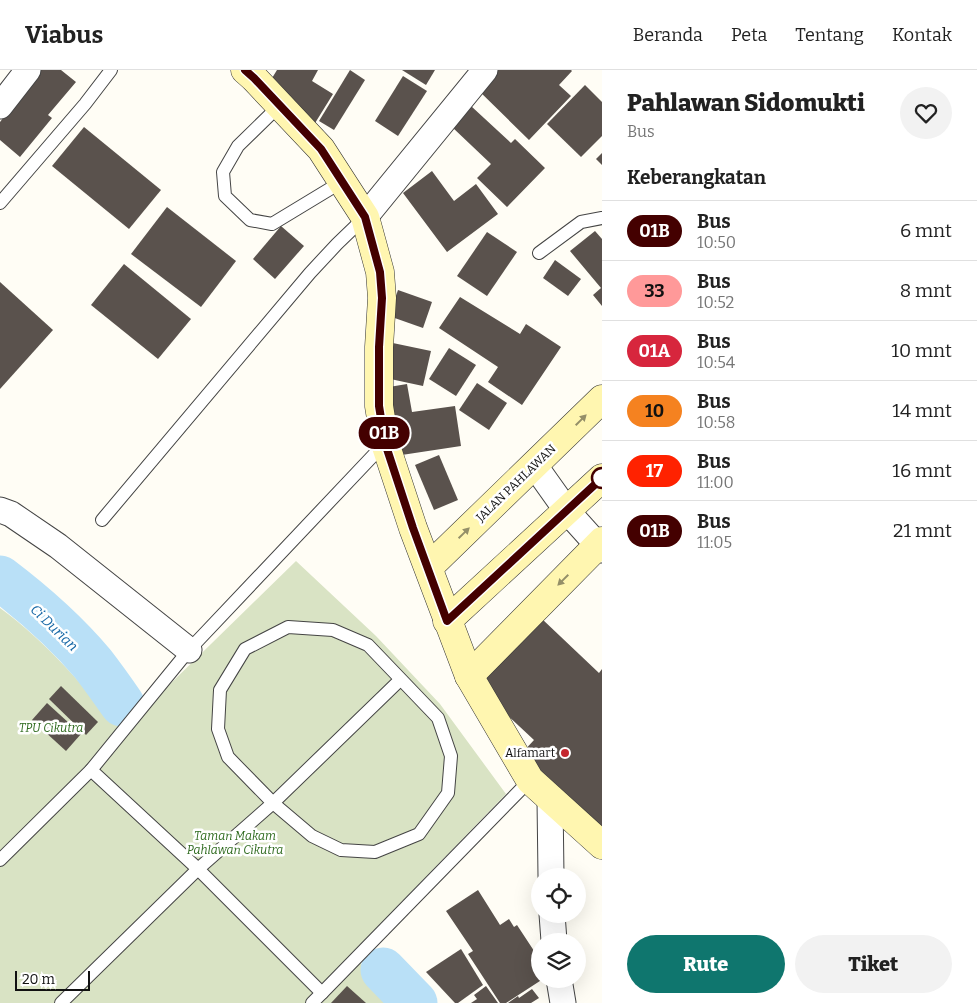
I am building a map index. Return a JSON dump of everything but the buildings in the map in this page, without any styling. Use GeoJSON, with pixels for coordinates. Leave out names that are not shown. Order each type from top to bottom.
{"type":"FeatureCollection","features":[{"type":"Feature","properties":{"kind":"main road"},"geometry":{"type":"LineString","coordinates":[[245,70],[321,149],[365,217],[380,272],[382,298],[379,347],[379,406],[385,443],[413,528],[469,676],[530,780],[602,845]]}},
{"type":"Feature","properties":{"kind":"main road","name":"JALAN PAHLAWAN"},"geometry":{"type":"LineString","coordinates":[[429,567],[602,399]]}},
{"type":"Feature","properties":{"kind":"main road"},"geometry":{"type":"LineString","coordinates":[[447,621],[602,478]]}},
{"type":"Feature","properties":{"kind":"main road"},"geometry":{"type":"LineString","coordinates":[[469,676],[601,546]]}},
{"type":"Feature","properties":{"kind":"street"},"geometry":{"type":"LineString","coordinates":[[0,106],[28,70]]}},
{"type":"Feature","properties":{"kind":"street"},"geometry":{"type":"LineString","coordinates":[[365,217],[485,70]]}},
{"type":"Feature","properties":{"kind":"street"},"geometry":{"type":"LineString","coordinates":[[535,466],[567,511],[601,546]]}},
{"type":"Feature","properties":{"kind":"street"},"geometry":{"type":"LineString","coordinates":[[4,509],[58,546],[189,650]]}},
{"type":"Feature","properties":{"kind":"street"},"geometry":{"type":"LineString","coordinates":[[550,800],[551,868]]}},
{"type":"Feature","properties":{"kind":"street"},"geometry":{"type":"LineString","coordinates":[[561,988],[564,1003]]}},
{"type":"Feature","properties":{"kind":"lane"},"geometry":{"type":"LineString","coordinates":[[0,203],[85,104],[111,70]]}},
{"type":"Feature","properties":{"kind":"lane"},"geometry":{"type":"LineString","coordinates":[[280,105],[238,146],[230,159],[223,172],[225,196],[250,220],[272,224],[343,181]]}},
{"type":"Feature","properties":{"kind":"lane"},"geometry":{"type":"LineString","coordinates":[[102,520],[310,273],[336,244],[365,217]]}},
{"type":"Feature","properties":{"kind":"lane"},"geometry":{"type":"LineString","coordinates":[[539,253],[580,222],[602,218]]}},
{"type":"Feature","properties":{"kind":"lane"},"geometry":{"type":"LineString","coordinates":[[0,860],[91,770],[189,650],[385,443]]}},
{"type":"Feature","properties":{"kind":"lane"},"geometry":{"type":"LineString","coordinates":[[288,627],[332,630],[368,645],[400,680],[438,718],[451,756],[448,792],[419,834],[375,852],[341,850],[312,836],[273,803],[228,757],[218,729],[220,690],[245,649],[288,627]]}},
{"type":"Feature","properties":{"kind":"lane"},"geometry":{"type":"LineString","coordinates":[[61,1003],[198,869],[273,803],[400,680]]}},
{"type":"Feature","properties":{"kind":"lane"},"geometry":{"type":"LineString","coordinates":[[91,770],[198,869],[322,994]]}},
{"type":"Feature","properties":{"kind":"lane"},"geometry":{"type":"LineString","coordinates":[[312,1003],[530,780]]}},
{"type":"Feature","properties":{"kind":"green space","name":"Taman Makam Pahlawan Cikutra"},"geometry":{"type":"Polygon","coordinates":[[[296,561],[376,636],[440,704],[506,794],[352,953],[396,1003],[0,1003],[0,608],[34,635],[49,650],[122,731],[296,561]]]}},
{"type":"Feature","properties":{"kind":"waterway","name":"Ci Durian"},"geometry":{"type":"LineString","coordinates":[[0,578],[37,608],[72,641],[93,664],[122,704]]}},
{"type":"Feature","properties":{"kind":"waterway","name":"Ci Durian"},"geometry":{"type":"LineString","coordinates":[[383,970],[415,1003]]}},
{"type":"Feature","properties":{"kind":"bus line","name":"01B"},"geometry":{"type":"LineString","coordinates":[[245,70],[321,149],[365,217],[380,272],[382,298],[379,347],[379,406],[385,443],[413,528],[429,567],[447,621],[602,478]]}},
{"type":"Feature","properties":{"kind":"place","name":"Alfamart"},"geometry":{"type":"Point","coordinates":[565,753]}},
{"type":"Feature","properties":{"kind":"park label","name":"TPU Cikutra"},"geometry":{"type":"Point","coordinates":[51,728]}}]}
